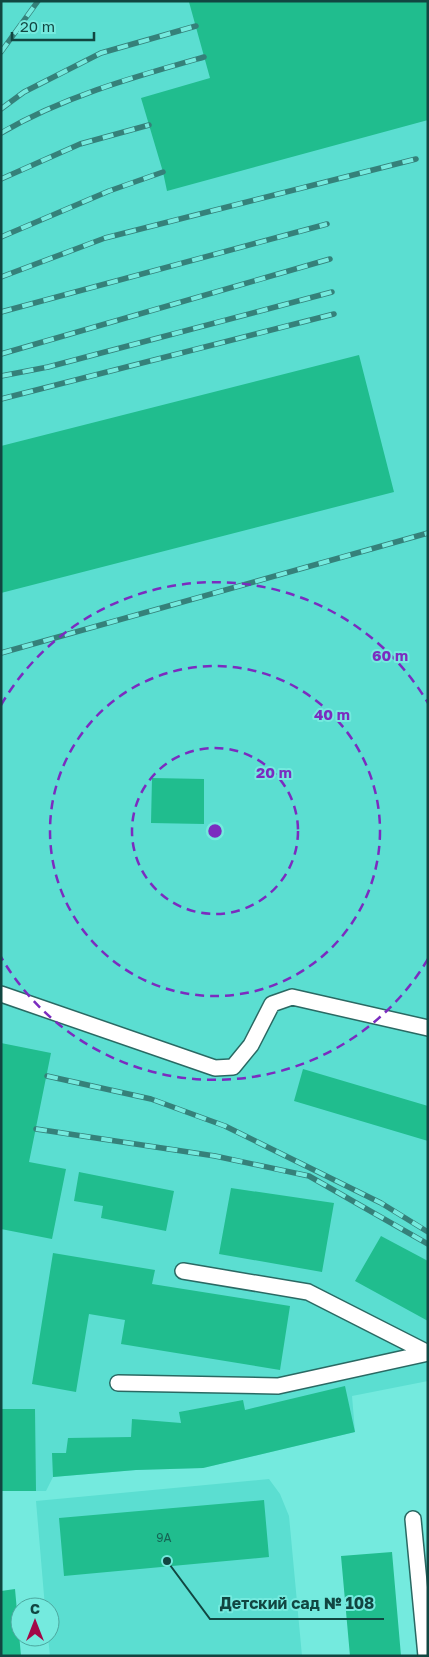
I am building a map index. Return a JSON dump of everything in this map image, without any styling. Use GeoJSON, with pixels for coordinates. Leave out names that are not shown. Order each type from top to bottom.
{"type":"FeatureCollection","features":[{"type":"Feature","properties":{"kind":"lane"},"geometry":{"type":"LineString","coordinates":[[1,994],[216,1068],[233,1067],[251,1045],[272,1004],[292,997],[428,1028]]}},
{"type":"Feature","properties":{"kind":"lane"},"geometry":{"type":"LineString","coordinates":[[183,1271],[308,1292],[427,1352]]}},
{"type":"Feature","properties":{"kind":"lane"},"geometry":{"type":"LineString","coordinates":[[118,1383],[278,1386],[427,1352]]}},
{"type":"Feature","properties":{"kind":"lane"},"geometry":{"type":"LineString","coordinates":[[414,1519],[426,1656]]}},
{"type":"Feature","properties":{"kind":"shaded area"},"geometry":{"type":"Polygon","coordinates":[[[1,1],[428,1],[428,1381],[352,1396],[355,1432],[203,1468],[136,1470],[53,1477],[46,1491],[1,1491],[1,1]]]}},
{"type":"Feature","properties":{"kind":"shaded area"},"geometry":{"type":"Polygon","coordinates":[[[269,1479],[280,1494],[289,1516],[302,1656],[50,1656],[49,1647],[60,1647],[60,1597],[44,1597],[36,1501],[269,1479]]]}},
{"type":"Feature","properties":{"kind":"building"},"geometry":{"type":"Polygon","coordinates":[[[428,1],[428,120],[167,191],[141,98],[210,78],[189,2],[428,1]]]}},
{"type":"Feature","properties":{"kind":"building"},"geometry":{"type":"Polygon","coordinates":[[[359,355],[394,492],[1,593],[1,446],[359,355]]]}},
{"type":"Feature","properties":{"kind":"building"},"geometry":{"type":"Polygon","coordinates":[[[152,778],[204,779],[204,824],[151,823],[152,778]]]}},
{"type":"Feature","properties":{"kind":"building"},"geometry":{"type":"Polygon","coordinates":[[[1,1043],[51,1053],[29,1162],[66,1169],[52,1239],[1,1229],[1,1043]]]}},
{"type":"Feature","properties":{"kind":"building"},"geometry":{"type":"Polygon","coordinates":[[[303,1069],[428,1106],[428,1141],[294,1101],[303,1069]]]}},
{"type":"Feature","properties":{"kind":"building"},"geometry":{"type":"Polygon","coordinates":[[[79,1172],[174,1191],[166,1231],[101,1218],[103,1206],[74,1201],[79,1172]]]}},
{"type":"Feature","properties":{"kind":"building"},"geometry":{"type":"Polygon","coordinates":[[[231,1188],[334,1203],[322,1272],[219,1254],[231,1188]]]}},
{"type":"Feature","properties":{"kind":"building"},"geometry":{"type":"Polygon","coordinates":[[[381,1236],[428,1261],[428,1321],[355,1281],[381,1236]]]}},
{"type":"Feature","properties":{"kind":"building"},"geometry":{"type":"Polygon","coordinates":[[[53,1253],[155,1270],[152,1284],[290,1306],[280,1370],[121,1344],[125,1320],[89,1314],[76,1392],[32,1384],[53,1253]]]}},
{"type":"Feature","properties":{"kind":"building"},"geometry":{"type":"Polygon","coordinates":[[[345,1386],[355,1432],[203,1468],[136,1470],[53,1477],[52,1453],[66,1453],[68,1438],[131,1437],[132,1419],[181,1423],[179,1412],[243,1400],[245,1410],[345,1386]]]}},
{"type":"Feature","properties":{"kind":"building"},"geometry":{"type":"Polygon","coordinates":[[[1,1409],[35,1409],[36,1491],[1,1491],[1,1409]]]}},
{"type":"Feature","properties":{"kind":"building"},"geometry":{"type":"Polygon","coordinates":[[[264,1500],[269,1557],[64,1576],[59,1518],[264,1500]]]}},
{"type":"Feature","properties":{"kind":"building"},"geometry":{"type":"Polygon","coordinates":[[[392,1552],[401,1656],[350,1656],[341,1556],[392,1552]]]}},
{"type":"Feature","properties":{"kind":"building"},"geometry":{"type":"Polygon","coordinates":[[[15,1589],[16,1597],[10,1597],[10,1647],[20,1647],[21,1656],[1,1656],[1,1591],[15,1589]]]}},
{"type":"Feature","properties":{"kind":"railway"},"geometry":{"type":"LineString","coordinates":[[1,52],[38,1]]}},
{"type":"Feature","properties":{"kind":"railway"},"geometry":{"type":"LineString","coordinates":[[1,109],[24,92],[101,53],[196,26]]}},
{"type":"Feature","properties":{"kind":"railway"},"geometry":{"type":"LineString","coordinates":[[1,133],[50,108],[75,98],[126,80],[204,57]]}},
{"type":"Feature","properties":{"kind":"railway"},"geometry":{"type":"LineString","coordinates":[[1,179],[80,144],[149,125]]}},
{"type":"Feature","properties":{"kind":"railway"},"geometry":{"type":"LineString","coordinates":[[1,277],[105,238],[416,159]]}},
{"type":"Feature","properties":{"kind":"railway"},"geometry":{"type":"LineString","coordinates":[[1,237],[109,191],[163,172]]}},
{"type":"Feature","properties":{"kind":"railway"},"geometry":{"type":"LineString","coordinates":[[1,312],[327,224]]}},
{"type":"Feature","properties":{"kind":"railway"},"geometry":{"type":"LineString","coordinates":[[1,354],[330,259]]}},
{"type":"Feature","properties":{"kind":"railway"},"geometry":{"type":"LineString","coordinates":[[1,376],[48,367],[332,292]]}},
{"type":"Feature","properties":{"kind":"railway"},"geometry":{"type":"LineString","coordinates":[[1,399],[334,314]]}},
{"type":"Feature","properties":{"kind":"railway"},"geometry":{"type":"LineString","coordinates":[[1,653],[428,533]]}},
{"type":"Feature","properties":{"kind":"railway"},"geometry":{"type":"LineString","coordinates":[[47,1076],[151,1099],[225,1126],[381,1203],[428,1232]]}},
{"type":"Feature","properties":{"kind":"railway"},"geometry":{"type":"LineString","coordinates":[[36,1129],[215,1156],[309,1176],[428,1244]]}},
{"type":"Feature","properties":{"kind":"place","name":"Детский сад № 108"},"geometry":{"type":"Point","coordinates":[167,1561]}}]}
